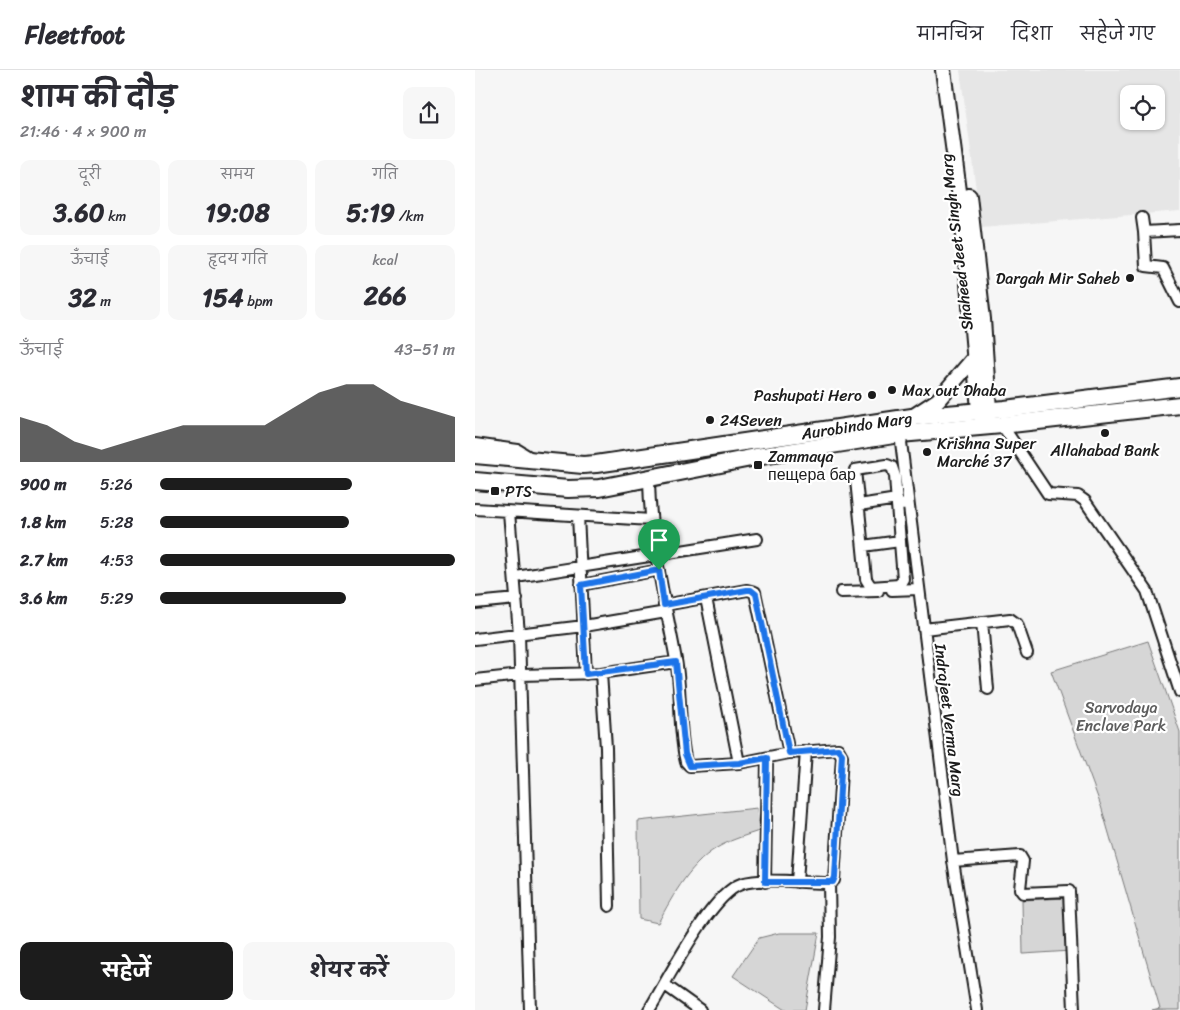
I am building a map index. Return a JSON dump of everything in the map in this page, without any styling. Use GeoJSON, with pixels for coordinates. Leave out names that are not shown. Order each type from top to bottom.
{"type":"FeatureCollection","features":[{"type":"Feature","properties":{"kind":"highway","name":"Aurobindo Marg"},"geometry":{"type":"LineString","coordinates":[[475,455],[583,465],[638,459],[912,417],[1180,387]]}},
{"type":"Feature","properties":{"kind":"highway"},"geometry":{"type":"LineString","coordinates":[[1002,425],[1180,405]]}},
{"type":"Feature","properties":{"kind":"highway","name":"Aurobindo Marg"},"geometry":{"type":"LineString","coordinates":[[475,481],[568,489],[599,488],[649,480],[756,457],[900,434],[960,427],[1002,425]]}},
{"type":"Feature","properties":{"kind":"main road","name":"Shaheed Jeet Singh Marg"},"geometry":{"type":"LineString","coordinates":[[943,70],[964,234],[974,358],[984,410]]}},
{"type":"Feature","properties":{"kind":"main road","name":"Shaheed Jeet Singh Marg"},"geometry":{"type":"LineString","coordinates":[[951,70],[979,283],[984,410]]}},
{"type":"Feature","properties":{"kind":"main road"},"geometry":{"type":"LineString","coordinates":[[912,417],[938,400],[974,358]]}},
{"type":"Feature","properties":{"kind":"main road"},"geometry":{"type":"LineString","coordinates":[[984,410],[985,426]]}},
{"type":"Feature","properties":{"kind":"street"},"geometry":{"type":"LineString","coordinates":[[1142,218],[1146,266],[1163,268],[1180,302]]}},
{"type":"Feature","properties":{"kind":"street"},"geometry":{"type":"LineString","coordinates":[[1143,232],[1180,230]]}},
{"type":"Feature","properties":{"kind":"street"},"geometry":{"type":"LineString","coordinates":[[1002,425],[1048,494],[1078,496],[1085,501],[1141,584],[1148,596],[1180,692]]}},
{"type":"Feature","properties":{"kind":"street","name":"Indrajeet Verma Marg"},"geometry":{"type":"LineString","coordinates":[[900,434],[953,861],[977,1010]]}},
{"type":"Feature","properties":{"kind":"street"},"geometry":{"type":"LineString","coordinates":[[475,444],[518,450],[535,461]]}},
{"type":"Feature","properties":{"kind":"street"},"geometry":{"type":"LineString","coordinates":[[887,465],[892,467],[895,476],[903,579],[899,585],[871,587],[868,584],[859,505],[855,470],[887,465]]}},
{"type":"Feature","properties":{"kind":"street"},"geometry":{"type":"LineString","coordinates":[[649,480],[651,520],[676,662],[686,762],[690,766],[739,763],[789,753],[838,749],[842,754],[835,877],[829,884],[830,937],[824,1010]]}},
{"type":"Feature","properties":{"kind":"street"},"geometry":{"type":"LineString","coordinates":[[859,505],[897,502],[908,504]]}},
{"type":"Feature","properties":{"kind":"street"},"geometry":{"type":"LineString","coordinates":[[475,509],[651,520]]}},
{"type":"Feature","properties":{"kind":"street"},"geometry":{"type":"LineString","coordinates":[[509,512],[519,634],[530,1010]]}},
{"type":"Feature","properties":{"kind":"street"},"geometry":{"type":"LineString","coordinates":[[578,516],[579,567],[586,674]]}},
{"type":"Feature","properties":{"kind":"street"},"geometry":{"type":"LineString","coordinates":[[515,578],[757,539]]}},
{"type":"Feature","properties":{"kind":"street"},"geometry":{"type":"LineString","coordinates":[[863,546],[900,541]]}},
{"type":"Feature","properties":{"kind":"street"},"geometry":{"type":"LineString","coordinates":[[581,585],[659,570]]}},
{"type":"Feature","properties":{"kind":"street"},"geometry":{"type":"LineString","coordinates":[[841,592],[919,589]]}},
{"type":"Feature","properties":{"kind":"street"},"geometry":{"type":"LineString","coordinates":[[475,639],[584,626],[706,598],[751,590],[756,594],[789,753]]}},
{"type":"Feature","properties":{"kind":"street"},"geometry":{"type":"LineString","coordinates":[[706,598],[739,763]]}},
{"type":"Feature","properties":{"kind":"street"},"geometry":{"type":"LineString","coordinates":[[475,603],[517,599]]}},
{"type":"Feature","properties":{"kind":"street"},"geometry":{"type":"LineString","coordinates":[[924,629],[1010,619],[1014,621],[1027,653]]}},
{"type":"Feature","properties":{"kind":"street"},"geometry":{"type":"LineString","coordinates":[[982,622],[989,689]]}},
{"type":"Feature","properties":{"kind":"street"},"geometry":{"type":"LineString","coordinates":[[475,680],[520,675],[601,673],[676,662]]}},
{"type":"Feature","properties":{"kind":"street"},"geometry":{"type":"LineString","coordinates":[[601,673],[606,748],[609,906]]}},
{"type":"Feature","properties":{"kind":"street"},"geometry":{"type":"LineString","coordinates":[[797,882],[806,751]]}},
{"type":"Feature","properties":{"kind":"street"},"geometry":{"type":"LineString","coordinates":[[765,882],[767,758]]}},
{"type":"Feature","properties":{"kind":"street"},"geometry":{"type":"LineString","coordinates":[[953,861],[1020,856],[1023,861],[1020,889],[1023,893],[1069,892],[1074,1010]]}},
{"type":"Feature","properties":{"kind":"street"},"geometry":{"type":"LineString","coordinates":[[649,1010],[711,910],[724,894],[740,884],[797,882],[829,884]]}},
{"type":"Feature","properties":{"kind":"street"},"geometry":{"type":"LineString","coordinates":[[665,984],[700,1010]]}},
{"type":"Feature","properties":{"kind":"shaded area"},"geometry":{"type":"Polygon","coordinates":[[[960,70],[1180,70],[1180,211],[981,227],[960,70]]]}},
{"type":"Feature","properties":{"kind":"green space","name":"Sarvodaya Enclave Park"},"geometry":{"type":"Polygon","coordinates":[[[1148,641],[1180,732],[1180,1010],[1152,1010],[1160,1008],[1101,806],[1051,671],[1148,641]]]}},
{"type":"Feature","properties":{"kind":"green space"},"geometry":{"type":"Polygon","coordinates":[[[757,808],[759,831],[726,843],[701,860],[684,879],[658,923],[639,919],[638,821],[757,808]]]}},
{"type":"Feature","properties":{"kind":"green space"},"geometry":{"type":"Polygon","coordinates":[[[1068,898],[1071,951],[1023,954],[1022,900],[1068,898]]]}},
{"type":"Feature","properties":{"kind":"green space"},"geometry":{"type":"Polygon","coordinates":[[[779,933],[819,933],[805,1010],[785,1010],[733,976],[759,938],[779,933]]]}},
{"type":"Feature","properties":{"kind":"place","name":"Dargah Mir Saheb"},"geometry":{"type":"Point","coordinates":[1130,278]}},
{"type":"Feature","properties":{"kind":"place","name":"Max out Dhaba"},"geometry":{"type":"Point","coordinates":[892,390]}},
{"type":"Feature","properties":{"kind":"place","name":"Pashupati Hero"},"geometry":{"type":"Point","coordinates":[872,395]}},
{"type":"Feature","properties":{"kind":"place","name":"24Seven"},"geometry":{"type":"Point","coordinates":[710,420]}},
{"type":"Feature","properties":{"kind":"place","name":"Allahabad Bank"},"geometry":{"type":"Point","coordinates":[1105,433]}},
{"type":"Feature","properties":{"kind":"place","name":"Krishna Super Marché 37"},"geometry":{"type":"Point","coordinates":[927,452]}},
{"type":"Feature","properties":{"kind":"place","name":"Zammaya пещера бар"},"geometry":{"type":"Point","coordinates":[758,465]}},
{"type":"Feature","properties":{"kind":"place","name":"PTS"},"geometry":{"type":"Point","coordinates":[495,491]}},
{"type":"Feature","properties":{"kind":"route"},"geometry":{"type":"LineString","coordinates":[[659,570],[664,605],[737,591],[751,590],[755,592],[789,753],[838,749],[842,754],[835,877],[833,882],[829,884],[765,882],[767,758],[739,763],[690,766],[686,762],[676,662],[586,674],[581,585],[659,570]]}}]}
